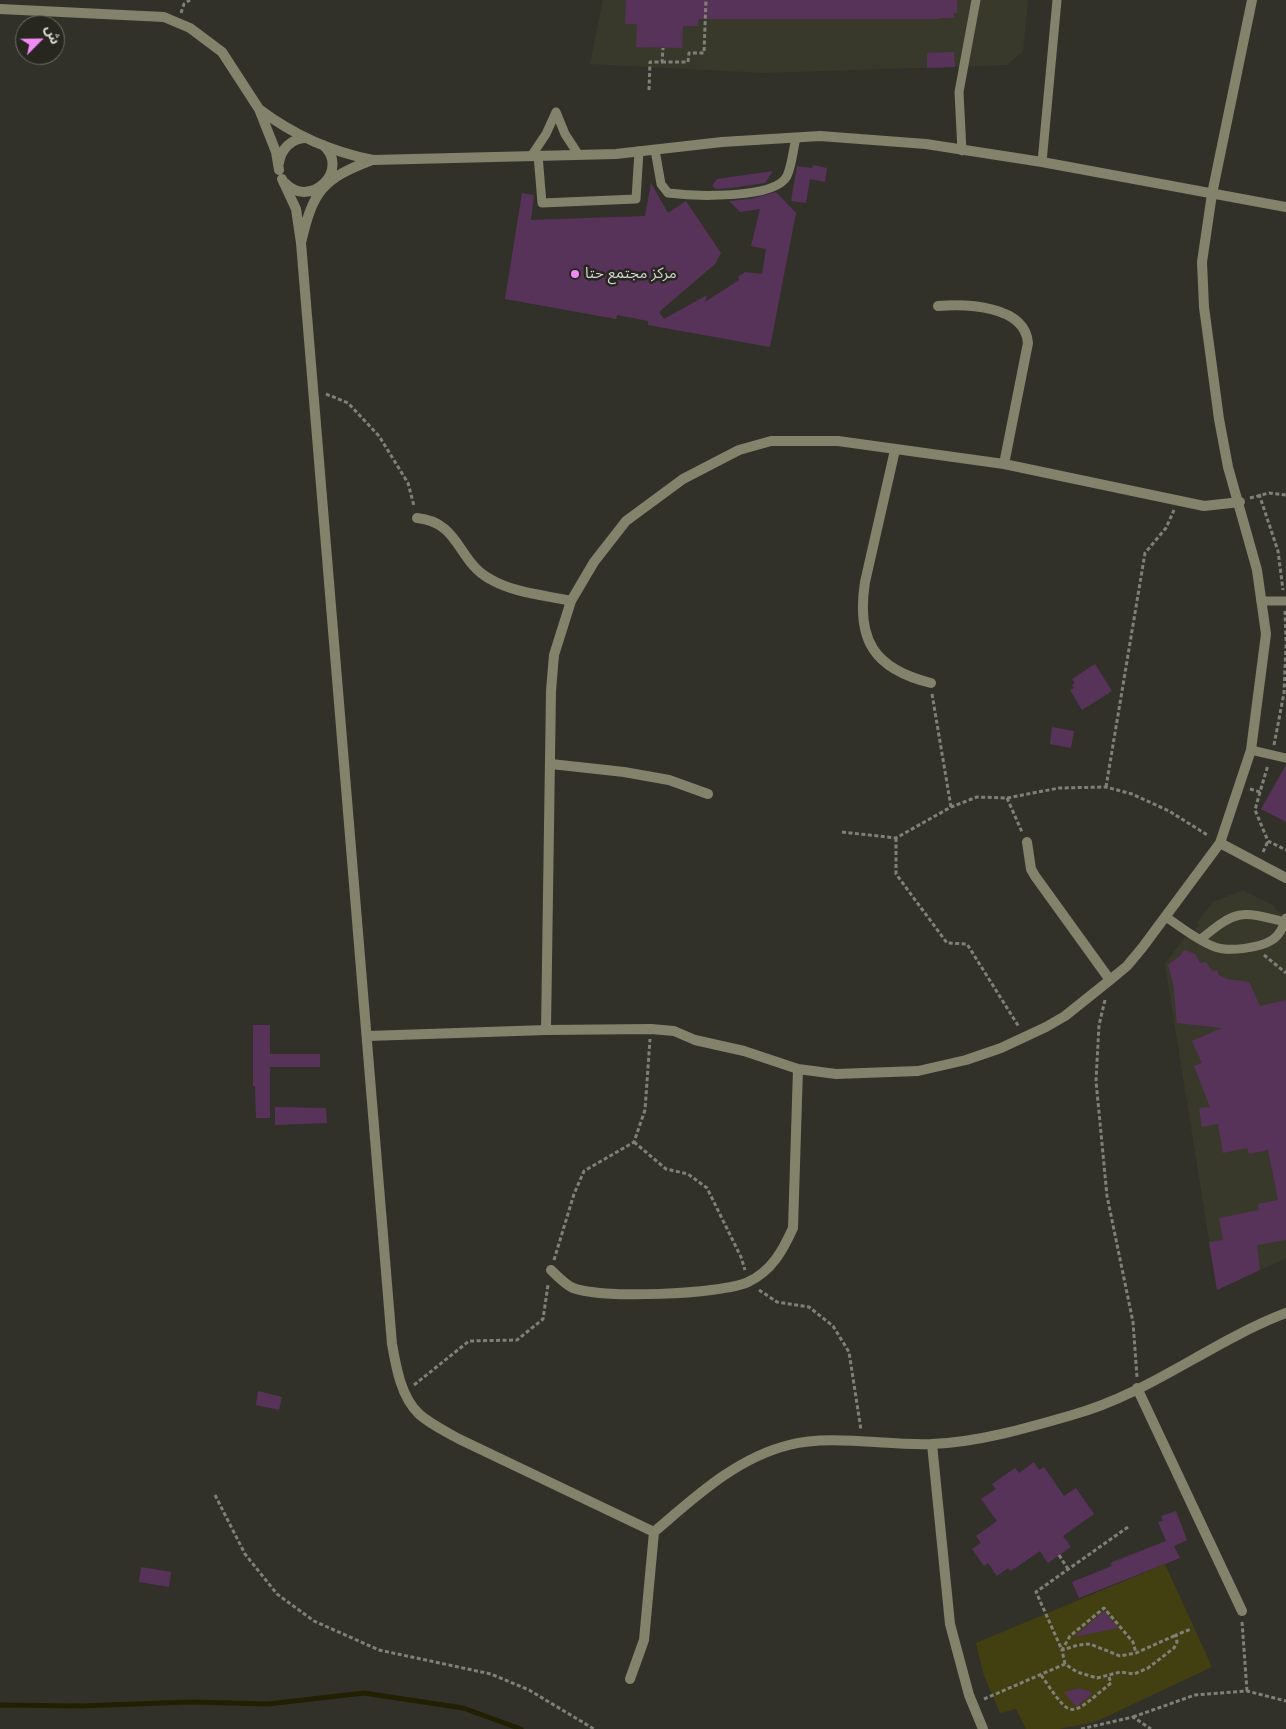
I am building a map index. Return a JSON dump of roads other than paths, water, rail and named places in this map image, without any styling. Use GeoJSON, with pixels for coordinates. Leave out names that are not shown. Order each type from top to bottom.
{"type":"FeatureCollection","features":[{"type":"Feature","properties":{"kind":"street"},"geometry":{"type":"LineString","coordinates":[[368,1036],[546,1030],[651,1029],[674,1032],[695,1040],[744,1051],[798,1069],[836,1074],[918,1070],[966,1060],[1001,1048],[1025,1037],[1065,1016],[1127,966],[1166,917],[1220,843],[1241,786],[1251,750],[1266,634],[1258,570],[1240,502],[1228,467],[1219,419],[1204,306],[1202,262],[1212,194],[1252,0]]}},
{"type":"Feature","properties":{"kind":"street"},"geometry":{"type":"LineString","coordinates":[[0,9],[164,17],[190,28],[222,52],[259,109],[276,152],[280,174],[296,209],[301,243],[392,1344],[397,1372],[417,1412],[442,1430],[654,1532]]}},
{"type":"Feature","properties":{"kind":"street"},"geometry":{"type":"LineString","coordinates":[[259,109],[293,133],[316,140],[340,152],[373,160],[639,151],[722,142],[820,136],[926,144],[1042,162],[1286,207]]}},
{"type":"Feature","properties":{"kind":"street"},"geometry":{"type":"LineString","coordinates":[[301,243],[312,204],[321,188],[327,181],[333,164],[326,148],[316,140],[302,138],[287,145],[278,161],[280,174],[295,190],[304,192],[321,188],[344,172],[373,160]]}},
{"type":"Feature","properties":{"kind":"street"},"geometry":{"type":"LineString","coordinates":[[938,306],[966,304],[1012,316],[1024,327],[1028,343],[1004,464]]}},
{"type":"Feature","properties":{"kind":"street"},"geometry":{"type":"LineString","coordinates":[[546,1030],[551,691],[554,655],[571,601],[594,562],[626,521],[684,479],[739,450],[785,440],[838,441],[1004,464],[1204,506],[1240,502]]}},
{"type":"Feature","properties":{"kind":"street"},"geometry":{"type":"LineString","coordinates":[[895,450],[865,582],[862,604],[864,626],[871,645],[885,665],[907,677],[931,683]]}},
{"type":"Feature","properties":{"kind":"street"},"geometry":{"type":"LineString","coordinates":[[417,518],[430,519],[446,528],[472,564],[488,578],[505,586],[571,601]]}},
{"type":"Feature","properties":{"kind":"street"},"geometry":{"type":"LineString","coordinates":[[551,764],[624,772],[670,780],[708,794]]}},
{"type":"Feature","properties":{"kind":"street"},"geometry":{"type":"LineString","coordinates":[[1027,842],[1031,868],[1035,876],[1110,980]]}},
{"type":"Feature","properties":{"kind":"street"},"geometry":{"type":"LineString","coordinates":[[1220,843],[1286,878]]}},
{"type":"Feature","properties":{"kind":"street"},"geometry":{"type":"LineString","coordinates":[[551,1270],[572,1288],[606,1295],[714,1290],[748,1282],[770,1268],[785,1248],[793,1228],[798,1069]]}},
{"type":"Feature","properties":{"kind":"street"},"geometry":{"type":"LineString","coordinates":[[630,1679],[644,1640],[654,1532],[703,1490],[735,1468],[788,1445],[811,1441],[932,1444],[969,1440],[1073,1415],[1110,1403],[1231,1338],[1286,1313]]}},
{"type":"Feature","properties":{"kind":"street"},"geometry":{"type":"LineString","coordinates":[[1137,1388],[1242,1611]]}},
{"type":"Feature","properties":{"kind":"street"},"geometry":{"type":"LineString","coordinates":[[932,1444],[950,1624],[972,1704],[983,1729]]}},
{"type":"Feature","properties":{"kind":"lane"},"geometry":{"type":"LineString","coordinates":[[962,151],[959,92],[976,0]]}},
{"type":"Feature","properties":{"kind":"lane"},"geometry":{"type":"LineString","coordinates":[[1042,162],[1057,0]]}},
{"type":"Feature","properties":{"kind":"lane"},"geometry":{"type":"LineString","coordinates":[[578,154],[565,134],[556,112],[535,155],[542,203],[636,199],[639,151]]}},
{"type":"Feature","properties":{"kind":"lane"},"geometry":{"type":"LineString","coordinates":[[655,150],[661,184],[668,193],[714,196],[738,194],[779,183],[786,177],[796,138]]}},
{"type":"Feature","properties":{"kind":"lane"},"geometry":{"type":"LineString","coordinates":[[1262,601],[1285,601]]}},
{"type":"Feature","properties":{"kind":"lane"},"geometry":{"type":"LineString","coordinates":[[1251,750],[1286,757]]}},
{"type":"Feature","properties":{"kind":"lane"},"geometry":{"type":"LineString","coordinates":[[1166,917],[1201,939],[1220,948],[1258,945],[1272,940],[1278,935],[1285,920],[1253,914],[1239,914],[1221,922],[1201,939]]}},
{"type":"Feature","properties":{"kind":"waterway"},"geometry":{"type":"LineString","coordinates":[[0,1705],[80,1706],[190,1702],[268,1704],[364,1693],[463,1708],[521,1729]]}},
{"type":"Feature","properties":{"kind":"place","name":"مركز مجتمع حتا"},"geometry":{"type":"Point","coordinates":[575,274]}}]}
